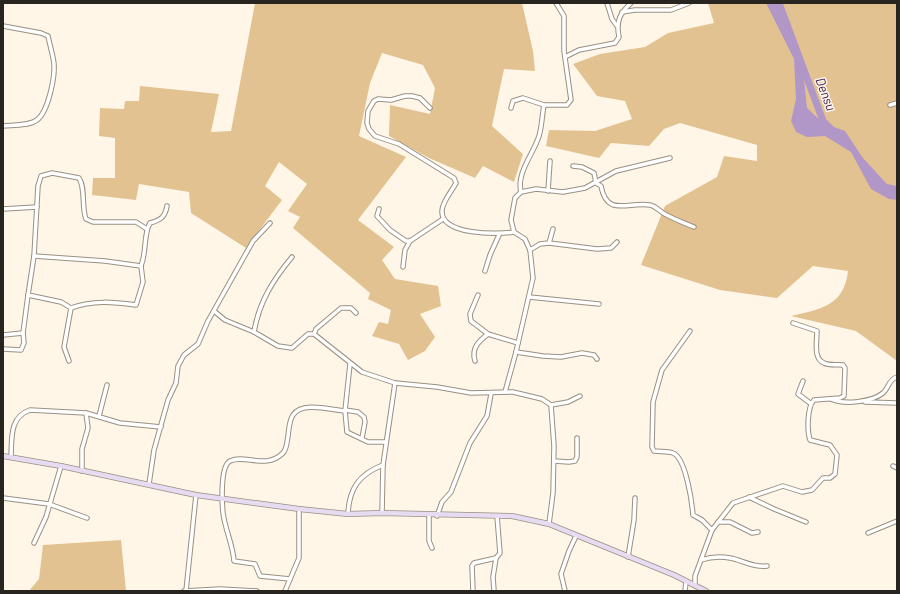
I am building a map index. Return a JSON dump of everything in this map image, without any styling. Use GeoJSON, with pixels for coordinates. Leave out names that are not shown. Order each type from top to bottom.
{"type":"FeatureCollection","features":[{"type":"Feature","properties":{"kind":"street"},"geometry":{"type":"LineString","coordinates":[[511,108],[513,102],[523,98],[544,105],[567,105],[572,100],[565,57],[564,16],[556,3]]}},
{"type":"Feature","properties":{"kind":"street"},"geometry":{"type":"LineString","coordinates":[[607,3],[612,19],[617,26]]}},
{"type":"Feature","properties":{"kind":"street"},"geometry":{"type":"LineString","coordinates":[[565,57],[578,50],[615,43],[619,37],[617,26],[618,18],[631,3]]}},
{"type":"Feature","properties":{"kind":"street"},"geometry":{"type":"LineString","coordinates":[[622,12],[635,10],[671,10],[689,3]]}},
{"type":"Feature","properties":{"kind":"street"},"geometry":{"type":"LineString","coordinates":[[3,26],[41,33],[48,36],[54,72],[44,110],[40,117],[36,121],[28,124],[3,126]]}},
{"type":"Feature","properties":{"kind":"street"},"geometry":{"type":"LineString","coordinates":[[523,98],[524,92]]}},
{"type":"Feature","properties":{"kind":"street"},"geometry":{"type":"LineString","coordinates":[[430,108],[420,98],[412,96],[405,96],[391,100],[378,99],[374,101],[368,111],[367,123],[369,129],[375,136],[399,144],[456,180],[456,183],[442,207],[443,219],[448,225],[500,235],[514,232]]}},
{"type":"Feature","properties":{"kind":"street"},"geometry":{"type":"LineString","coordinates":[[890,105],[897,103]]}},
{"type":"Feature","properties":{"kind":"street"},"geometry":{"type":"LineString","coordinates":[[521,192],[520,187],[522,175],[539,134],[544,105]]}},
{"type":"Feature","properties":{"kind":"street"},"geometry":{"type":"LineString","coordinates":[[505,392],[533,278],[530,250],[524,240],[514,232],[511,220],[515,198],[521,192],[536,189],[563,192],[585,188],[616,171],[670,158]]}},
{"type":"Feature","properties":{"kind":"street"},"geometry":{"type":"LineString","coordinates":[[548,191],[550,161]]}},
{"type":"Feature","properties":{"kind":"street"},"geometry":{"type":"LineString","coordinates":[[573,166],[582,167],[594,173],[596,183],[601,186],[603,196],[610,204],[622,207],[651,205],[665,214],[694,227]]}},
{"type":"Feature","properties":{"kind":"street"},"geometry":{"type":"LineString","coordinates":[[3,349],[21,350],[24,343],[22,333],[34,256],[38,186],[41,176],[52,173],[66,174],[79,178],[83,184],[82,210],[86,219],[93,222],[136,222],[147,229]]}},
{"type":"Feature","properties":{"kind":"street"},"geometry":{"type":"LineString","coordinates":[[71,308],[85,303],[104,301],[136,305],[143,282],[140,266],[145,256],[147,229],[150,223],[159,220],[165,214],[167,206]]}},
{"type":"Feature","properties":{"kind":"street"},"geometry":{"type":"LineString","coordinates":[[3,209],[37,207]]}},
{"type":"Feature","properties":{"kind":"street"},"geometry":{"type":"LineString","coordinates":[[379,209],[377,216],[385,225],[400,238],[410,241]]}},
{"type":"Feature","properties":{"kind":"street"},"geometry":{"type":"LineString","coordinates":[[404,267],[405,250],[410,241],[443,219]]}},
{"type":"Feature","properties":{"kind":"street"},"geometry":{"type":"LineString","coordinates":[[148,484],[151,462],[168,400],[176,383],[178,366],[184,355],[198,344],[214,311],[253,241],[270,223]]}},
{"type":"Feature","properties":{"kind":"street"},"geometry":{"type":"LineString","coordinates":[[549,243],[552,229]]}},
{"type":"Feature","properties":{"kind":"street"},"geometry":{"type":"LineString","coordinates":[[485,271],[490,255],[500,235]]}},
{"type":"Feature","properties":{"kind":"street"},"geometry":{"type":"LineString","coordinates":[[530,250],[540,244],[549,243],[597,250],[610,248],[617,242]]}},
{"type":"Feature","properties":{"kind":"street"},"geometry":{"type":"LineString","coordinates":[[34,256],[105,261],[140,266]]}},
{"type":"Feature","properties":{"kind":"street"},"geometry":{"type":"LineString","coordinates":[[254,332],[257,317],[266,294],[273,281],[292,258]]}},
{"type":"Feature","properties":{"kind":"street"},"geometry":{"type":"LineString","coordinates":[[28,295],[61,302],[71,308]]}},
{"type":"Feature","properties":{"kind":"street"},"geometry":{"type":"LineString","coordinates":[[478,295],[470,314],[470,321],[488,334],[518,343]]}},
{"type":"Feature","properties":{"kind":"street"},"geometry":{"type":"LineString","coordinates":[[529,297],[599,304]]}},
{"type":"Feature","properties":{"kind":"street"},"geometry":{"type":"LineString","coordinates":[[69,361],[64,347],[71,308]]}},
{"type":"Feature","properties":{"kind":"street"},"geometry":{"type":"LineString","coordinates":[[314,334],[316,329],[341,308],[351,308],[356,313]]}},
{"type":"Feature","properties":{"kind":"street"},"geometry":{"type":"LineString","coordinates":[[214,311],[225,320],[254,332],[278,346],[292,348],[308,334],[314,334],[362,372],[395,383],[437,387],[471,393],[491,394],[505,392],[525,394],[542,399],[551,405],[576,399],[580,396]]}},
{"type":"Feature","properties":{"kind":"street"},"geometry":{"type":"LineString","coordinates":[[695,586],[695,576],[712,530],[733,503],[783,486],[802,492],[812,490],[823,478],[830,478],[835,474],[836,455],[830,445],[810,440],[807,432],[810,404],[814,400],[840,398],[844,396],[845,368],[843,365],[825,364],[820,361],[817,355],[817,331],[793,323]]}},
{"type":"Feature","properties":{"kind":"street"},"geometry":{"type":"LineString","coordinates":[[690,331],[662,370],[653,402],[652,447],[654,451],[673,453],[679,457],[689,489],[693,516],[702,520],[712,530]]}},
{"type":"Feature","properties":{"kind":"street"},"geometry":{"type":"LineString","coordinates":[[3,335],[22,333]]}},
{"type":"Feature","properties":{"kind":"street"},"geometry":{"type":"LineString","coordinates":[[475,361],[474,349],[478,341],[488,334]]}},
{"type":"Feature","properties":{"kind":"street"},"geometry":{"type":"LineString","coordinates":[[516,352],[561,357],[582,353],[594,355],[597,359]]}},
{"type":"Feature","properties":{"kind":"street"},"geometry":{"type":"LineString","coordinates":[[350,364],[345,411],[347,432],[368,442],[385,442]]}},
{"type":"Feature","properties":{"kind":"street"},"geometry":{"type":"LineString","coordinates":[[864,402],[882,394],[889,382],[897,377]]}},
{"type":"Feature","properties":{"kind":"street"},"geometry":{"type":"LineString","coordinates":[[802,381],[798,394],[810,404]]}},
{"type":"Feature","properties":{"kind":"street"},"geometry":{"type":"LineString","coordinates":[[382,513],[385,442],[395,383]]}},
{"type":"Feature","properties":{"kind":"street"},"geometry":{"type":"LineString","coordinates":[[99,416],[106,385]]}},
{"type":"Feature","properties":{"kind":"street"},"geometry":{"type":"LineString","coordinates":[[437,516],[442,502],[451,492],[470,443],[487,416],[491,394]]}},
{"type":"Feature","properties":{"kind":"street"},"geometry":{"type":"LineString","coordinates":[[830,399],[837,402],[897,404]]}},
{"type":"Feature","properties":{"kind":"street"},"geometry":{"type":"LineString","coordinates":[[549,524],[553,493],[554,460],[551,405]]}},
{"type":"Feature","properties":{"kind":"street"},"geometry":{"type":"LineString","coordinates":[[290,579],[260,576],[255,564],[234,561],[223,515],[224,470],[227,463],[232,460],[271,460],[283,453],[290,422],[298,410],[306,408],[358,412],[364,417],[365,422],[362,438]]}},
{"type":"Feature","properties":{"kind":"street"},"geometry":{"type":"LineString","coordinates":[[10,457],[13,427],[17,417],[30,410],[86,413],[120,423],[160,427]]}},
{"type":"Feature","properties":{"kind":"street"},"geometry":{"type":"LineString","coordinates":[[82,471],[82,449],[88,431],[86,413]]}},
{"type":"Feature","properties":{"kind":"street"},"geometry":{"type":"LineString","coordinates":[[554,460],[575,461],[577,457],[578,438]]}},
{"type":"Feature","properties":{"kind":"street"},"geometry":{"type":"LineString","coordinates":[[3,456],[61,466],[196,495],[299,509],[348,514],[382,513],[437,516],[512,516],[549,524],[706,591]]}},
{"type":"Feature","properties":{"kind":"street"},"geometry":{"type":"LineString","coordinates":[[348,514],[351,496],[361,476],[370,470],[383,465]]}},
{"type":"Feature","properties":{"kind":"street"},"geometry":{"type":"LineString","coordinates":[[34,543],[46,517],[61,466]]}},
{"type":"Feature","properties":{"kind":"street"},"geometry":{"type":"LineString","coordinates":[[196,495],[186,591],[257,591]]}},
{"type":"Feature","properties":{"kind":"street"},"geometry":{"type":"LineString","coordinates":[[750,497],[806,522]]}},
{"type":"Feature","properties":{"kind":"street"},"geometry":{"type":"LineString","coordinates":[[3,498],[49,504],[87,518]]}},
{"type":"Feature","properties":{"kind":"street"},"geometry":{"type":"LineString","coordinates":[[628,557],[634,520],[635,498]]}},
{"type":"Feature","properties":{"kind":"street"},"geometry":{"type":"LineString","coordinates":[[285,591],[300,554],[299,509]]}},
{"type":"Feature","properties":{"kind":"street"},"geometry":{"type":"LineString","coordinates":[[429,515],[429,535],[432,548]]}},
{"type":"Feature","properties":{"kind":"street"},"geometry":{"type":"LineString","coordinates":[[494,591],[493,577],[496,558],[500,553],[497,516]]}},
{"type":"Feature","properties":{"kind":"street"},"geometry":{"type":"LineString","coordinates":[[868,533],[897,521]]}},
{"type":"Feature","properties":{"kind":"street"},"geometry":{"type":"LineString","coordinates":[[718,522],[730,522],[752,533],[758,532]]}},
{"type":"Feature","properties":{"kind":"street"},"geometry":{"type":"LineString","coordinates":[[565,591],[561,574],[576,536]]}},
{"type":"Feature","properties":{"kind":"street"},"geometry":{"type":"LineString","coordinates":[[701,560],[711,557],[729,558],[760,568],[767,566]]}},
{"type":"Feature","properties":{"kind":"street"},"geometry":{"type":"LineString","coordinates":[[473,591],[472,566],[474,563],[496,558]]}},
{"type":"Feature","properties":{"kind":"street"},"geometry":{"type":"LineString","coordinates":[[685,591],[686,582]]}},
{"type":"Feature","properties":{"kind":"shaded area"},"geometry":{"type":"Polygon","coordinates":[[[255,3],[522,3],[533,51],[535,71],[504,69],[492,126],[523,154],[514,182],[483,166],[475,178],[429,158],[389,136],[390,105],[430,114],[435,88],[423,65],[382,53],[370,83],[359,136],[406,157],[358,220],[394,247],[382,260],[395,279],[438,286],[441,306],[420,314],[435,337],[425,351],[408,360],[399,344],[372,336],[379,322],[388,324],[391,310],[368,299],[370,293],[293,228],[300,217],[288,211],[307,184],[279,162],[265,186],[282,200],[246,248],[191,213],[189,192],[139,184],[136,200],[92,195],[93,178],[115,178],[115,138],[99,136],[100,108],[124,109],[125,101],[139,101],[140,86],[219,94],[211,132],[231,131],[255,3]]]}},
{"type":"Feature","properties":{"kind":"shaded area"},"geometry":{"type":"Polygon","coordinates":[[[708,3],[897,3],[897,361],[856,331],[791,316],[821,308],[836,299],[842,292],[846,283],[848,271],[813,266],[777,298],[720,290],[641,265],[665,206],[717,177],[724,156],[757,161],[757,145],[680,123],[664,129],[649,146],[611,143],[599,158],[546,146],[549,130],[595,131],[632,119],[625,101],[597,96],[573,64],[600,54],[645,47],[668,33],[714,23],[708,3]]]}},
{"type":"Feature","properties":{"kind":"shaded area"},"geometry":{"type":"Polygon","coordinates":[[[766,3],[778,3],[792,42],[802,61],[807,108],[823,123],[845,131],[884,190],[897,192],[897,200],[889,199],[871,189],[851,152],[825,136],[807,137],[796,132],[791,121],[796,99],[794,59],[766,3]]]}},
{"type":"Feature","properties":{"kind":"shaded area"},"geometry":{"type":"Polygon","coordinates":[[[121,540],[126,591],[29,591],[39,579],[43,545],[121,540]]]}},
{"type":"Feature","properties":{"kind":"waterway","name":"Densu"},"geometry":{"type":"LineString","coordinates":[[779,3],[823,121],[832,130]]}},
{"type":"Feature","properties":{"kind":"waterway","name":"Densu"},"geometry":{"type":"LineString","coordinates":[[862,162],[885,187],[897,190]]}}]}
